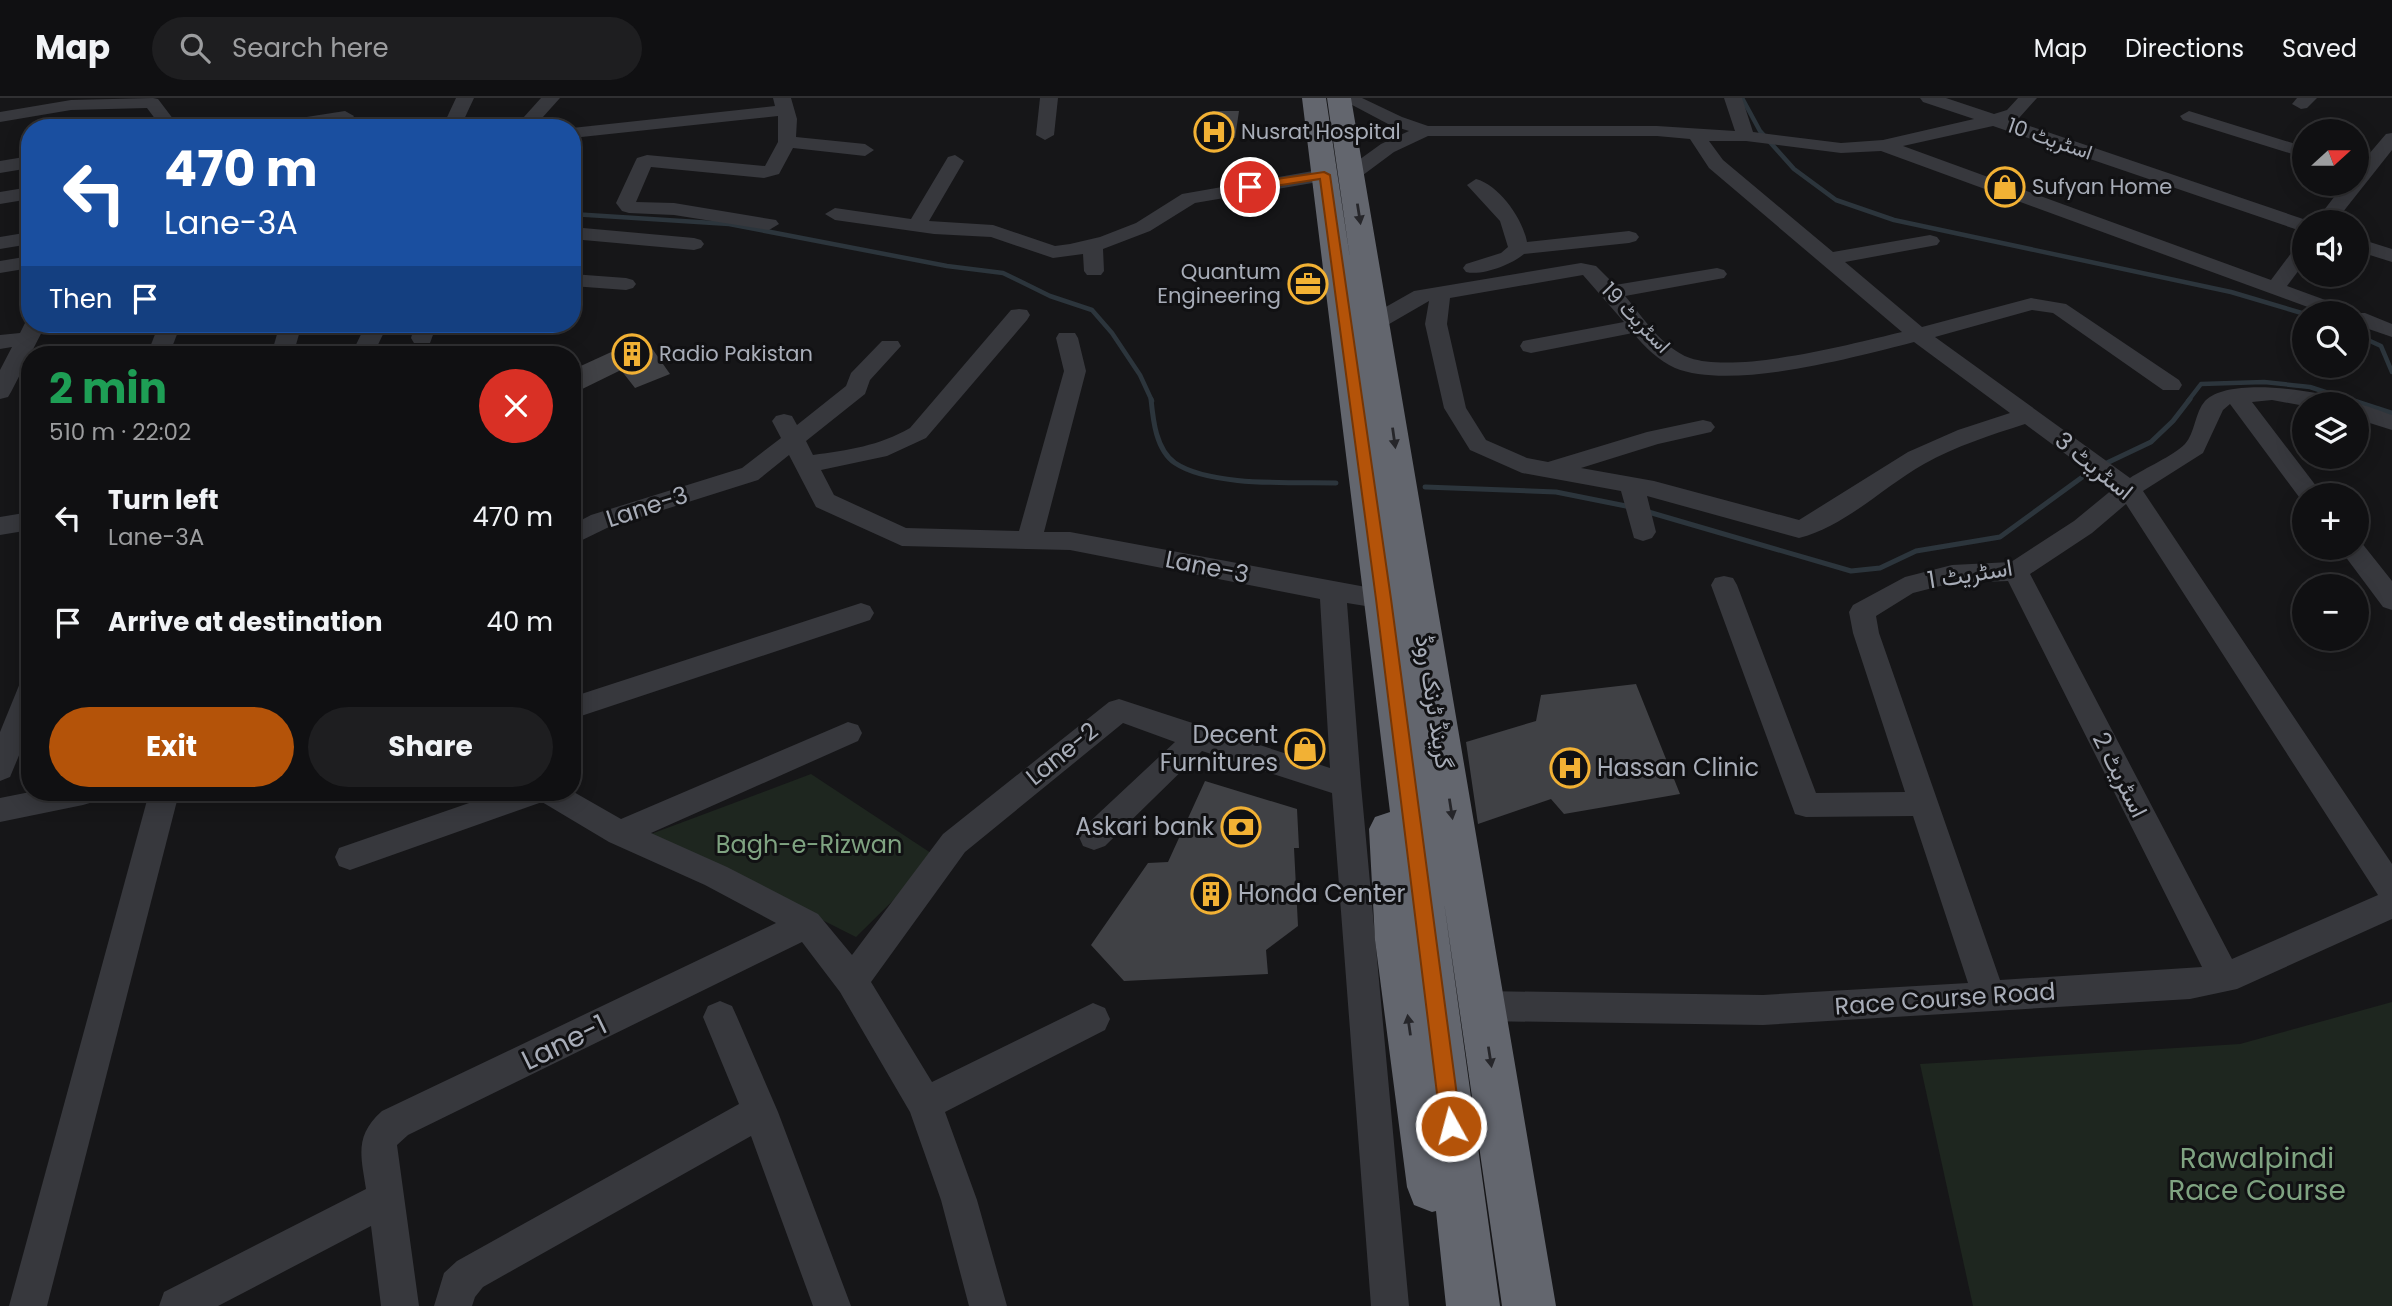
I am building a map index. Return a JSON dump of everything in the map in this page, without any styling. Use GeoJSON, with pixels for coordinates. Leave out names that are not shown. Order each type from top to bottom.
{"type":"FeatureCollection","features":[{"type":"Feature","properties":{"kind":"highway","name":"گرینڈ ٹرنک روڈ"},"geometry":{"type":"LineString","coordinates":[[1314,98],[1338,175],[1376,323],[1529,1306]]}},
{"type":"Feature","properties":{"kind":"highway","name":"گرینڈ ٹرنک روڈ"},"geometry":{"type":"LineString","coordinates":[[1339,98],[1338,175],[1384,599],[1473,1306]]}},
{"type":"Feature","properties":{"kind":"highway","name":"گرینڈ ٹرنک روڈ"},"geometry":{"type":"LineString","coordinates":[[1392,667],[1387,800],[1397,940],[1432,1188],[1473,1306]]}},
{"type":"Feature","properties":{"kind":"highway"},"geometry":{"type":"LineString","coordinates":[[1437,1007],[1482,1006]]}},
{"type":"Feature","properties":{"kind":"street"},"geometry":{"type":"LineString","coordinates":[[456,119],[465,98]]}},
{"type":"Feature","properties":{"kind":"street"},"geometry":{"type":"LineString","coordinates":[[531,119],[551,98]]}},
{"type":"Feature","properties":{"kind":"street"},"geometry":{"type":"LineString","coordinates":[[1045,135],[1049,98]]}},
{"type":"Feature","properties":{"kind":"street"},"geometry":{"type":"LineString","coordinates":[[1348,98],[1396,121],[1427,131]]}},
{"type":"Feature","properties":{"kind":"street"},"geometry":{"type":"LineString","coordinates":[[1733,98],[1761,137]]}},
{"type":"Feature","properties":{"kind":"street","name":"اسٹریٹ 10"},"geometry":{"type":"LineString","coordinates":[[1929,98],[2292,222]]}},
{"type":"Feature","properties":{"kind":"street"},"geometry":{"type":"LineString","coordinates":[[835,214],[934,228],[993,231],[1053,252],[1093,245],[1152,224],[1189,198],[1338,175],[1410,136],[1427,131],[1657,131],[1723,137],[1761,137],[1841,148],[1883,145],[1995,120],[2012,114],[2028,98]]}},
{"type":"Feature","properties":{"kind":"street"},"geometry":{"type":"LineString","coordinates":[[0,117],[73,102],[152,103],[164,119]]}},
{"type":"Feature","properties":{"kind":"street"},"geometry":{"type":"LineString","coordinates":[[98,104],[103,119]]}},
{"type":"Feature","properties":{"kind":"street"},"geometry":{"type":"LineString","coordinates":[[581,131],[783,104],[788,118],[787,142],[772,170],[764,173],[648,161],[644,162],[626,203],[629,206],[674,209],[769,224]]}},
{"type":"Feature","properties":{"kind":"street"},"geometry":{"type":"LineString","coordinates":[[318,119],[345,114]]}},
{"type":"Feature","properties":{"kind":"street"},"geometry":{"type":"LineString","coordinates":[[2189,116],[2292,149]]}},
{"type":"Feature","properties":{"kind":"street","name":"اسٹریٹ 3"},"geometry":{"type":"LineString","coordinates":[[1695,134],[1716,164],[1917,334],[2129,489],[2392,890]]}},
{"type":"Feature","properties":{"kind":"street"},"geometry":{"type":"LineString","coordinates":[[2370,163],[2392,138]]}},
{"type":"Feature","properties":{"kind":"street"},"geometry":{"type":"LineString","coordinates":[[787,142],[865,150]]}},
{"type":"Feature","properties":{"kind":"street"},"geometry":{"type":"LineString","coordinates":[[1883,145],[2310,301]]}},
{"type":"Feature","properties":{"kind":"street"},"geometry":{"type":"LineString","coordinates":[[916,225],[955,160]]}},
{"type":"Feature","properties":{"kind":"street"},"geometry":{"type":"LineString","coordinates":[[0,167],[21,164]]}},
{"type":"Feature","properties":{"kind":"street"},"geometry":{"type":"LineString","coordinates":[[2370,173],[2392,171]]}},
{"type":"Feature","properties":{"kind":"street"},"geometry":{"type":"LineString","coordinates":[[1476,185],[1510,219],[1517,236],[1518,249]]}},
{"type":"Feature","properties":{"kind":"street"},"geometry":{"type":"LineString","coordinates":[[0,198],[21,194]]}},
{"type":"Feature","properties":{"kind":"street"},"geometry":{"type":"LineString","coordinates":[[1507,282],[1483,264],[1508,257],[1518,249],[1629,237]]}},
{"type":"Feature","properties":{"kind":"street"},"geometry":{"type":"LineString","coordinates":[[581,238],[694,244]]}},
{"type":"Feature","properties":{"kind":"street"},"geometry":{"type":"LineString","coordinates":[[2,267],[15,241]]}},
{"type":"Feature","properties":{"kind":"street"},"geometry":{"type":"LineString","coordinates":[[1830,259],[1930,241]]}},
{"type":"Feature","properties":{"kind":"street"},"geometry":{"type":"LineString","coordinates":[[1093,245],[1094,271]]}},
{"type":"Feature","properties":{"kind":"street"},"geometry":{"type":"LineString","coordinates":[[2369,248],[2392,256]]}},
{"type":"Feature","properties":{"kind":"street"},"geometry":{"type":"LineString","coordinates":[[2,267],[21,264]]}},
{"type":"Feature","properties":{"kind":"street"},"geometry":{"type":"LineString","coordinates":[[2275,288],[2292,265]]}},
{"type":"Feature","properties":{"kind":"street","name":"اسٹریٹ 19"},"geometry":{"type":"LineString","coordinates":[[1376,323],[1421,295],[1581,269],[1595,275],[1639,326],[1670,355],[1684,363],[1719,370],[1742,369],[1829,354],[2031,304],[2059,308],[2171,385]]}},
{"type":"Feature","properties":{"kind":"street"},"geometry":{"type":"LineString","coordinates":[[1609,292],[1717,274]]}},
{"type":"Feature","properties":{"kind":"street"},"geometry":{"type":"LineString","coordinates":[[581,281],[626,284]]}},
{"type":"Feature","properties":{"kind":"street"},"geometry":{"type":"LineString","coordinates":[[1440,294],[1436,324],[1455,408],[1478,445],[1522,465],[1549,470],[1637,508],[1805,528],[1916,458],[1966,435],[2029,415]]}},
{"type":"Feature","properties":{"kind":"street"},"geometry":{"type":"LineString","coordinates":[[806,464],[883,450],[918,433],[1019,315]]}},
{"type":"Feature","properties":{"kind":"street"},"geometry":{"type":"LineString","coordinates":[[2369,322],[2392,331]]}},
{"type":"Feature","properties":{"kind":"street"},"geometry":{"type":"LineString","coordinates":[[1531,346],[1639,326]]}},
{"type":"Feature","properties":{"kind":"street"},"geometry":{"type":"LineString","coordinates":[[0,342],[26,333]]}},
{"type":"Feature","properties":{"kind":"street"},"geometry":{"type":"LineString","coordinates":[[1029,540],[1075,371],[1067,338]]}},
{"type":"Feature","properties":{"kind":"street"},"geometry":{"type":"LineString","coordinates":[[789,430],[857,389],[859,378],[890,346]]}},
{"type":"Feature","properties":{"kind":"street"},"geometry":{"type":"LineString","coordinates":[[0,392],[21,352]]}},
{"type":"Feature","properties":{"kind":"street"},"geometry":{"type":"LineString","coordinates":[[2235,395],[2272,393],[2292,396]]}},
{"type":"Feature","properties":{"kind":"street"},"geometry":{"type":"LineString","coordinates":[[2235,395],[2302,483]]}},
{"type":"Feature","properties":{"kind":"street","name":"اسٹریٹ 1"},"geometry":{"type":"LineString","coordinates":[[1989,996],[1862,612],[1905,586],[1952,574],[2016,571],[2083,527],[2129,489],[2195,449],[2214,406],[2223,398],[2235,395]]}},
{"type":"Feature","properties":{"kind":"street"},"geometry":{"type":"LineString","coordinates":[[2369,415],[2392,423]]}},
{"type":"Feature","properties":{"kind":"street"},"geometry":{"type":"LineString","coordinates":[[1549,470],[1655,437],[1703,427]]}},
{"type":"Feature","properties":{"kind":"street","name":"Lane-3"},"geometry":{"type":"LineString","coordinates":[[581,532],[600,520],[750,474],[789,430],[825,501],[902,537],[1070,541],[1334,592],[1384,599]]}},
{"type":"Feature","properties":{"kind":"street"},"geometry":{"type":"LineString","coordinates":[[0,526],[21,522]]}},
{"type":"Feature","properties":{"kind":"street"},"geometry":{"type":"LineString","coordinates":[[2361,560],[2392,600]]}},
{"type":"Feature","properties":{"kind":"street","name":"اسٹریٹ 2"},"geometry":{"type":"LineString","coordinates":[[2016,571],[2225,978]]}},
{"type":"Feature","properties":{"kind":"street"},"geometry":{"type":"LineString","coordinates":[[1724,585],[1806,805],[1924,804]]}},
{"type":"Feature","properties":{"kind":"street"},"geometry":{"type":"LineString","coordinates":[[1334,592],[1346,785],[1390,1306]]}},
{"type":"Feature","properties":{"kind":"street"},"geometry":{"type":"LineString","coordinates":[[581,705],[861,613]]}},
{"type":"Feature","properties":{"kind":"street","name":"Lane-2"},"geometry":{"type":"LineString","coordinates":[[852,981],[954,843],[1119,710],[1197,738],[1346,785]]}},
{"type":"Feature","properties":{"kind":"street"},"geometry":{"type":"LineString","coordinates":[[0,769],[21,714]]}},
{"type":"Feature","properties":{"kind":"street"},"geometry":{"type":"LineString","coordinates":[[620,833],[848,733]]}},
{"type":"Feature","properties":{"kind":"street"},"geometry":{"type":"LineString","coordinates":[[1094,837],[1197,738]]}},
{"type":"Feature","properties":{"kind":"street"},"geometry":{"type":"LineString","coordinates":[[0,810],[44,801]]}},
{"type":"Feature","properties":{"kind":"street"},"geometry":{"type":"LineString","coordinates":[[27,1306],[162,801]]}},
{"type":"Feature","properties":{"kind":"street"},"geometry":{"type":"LineString","coordinates":[[350,858],[510,801]]}},
{"type":"Feature","properties":{"kind":"street"},"geometry":{"type":"LineString","coordinates":[[565,801],[620,833],[716,876],[807,924],[852,981],[925,1104],[959,1200],[988,1306]]}},
{"type":"Feature","properties":{"kind":"street","name":"Race Course Road"},"geometry":{"type":"LineString","coordinates":[[1482,1006],[1763,1010],[2190,984],[2225,978],[2392,904]]}},
{"type":"Feature","properties":{"kind":"street","name":"Lane-1"},"geometry":{"type":"LineString","coordinates":[[400,1306],[378,1145],[384,1133],[395,1123],[807,924]]}},
{"type":"Feature","properties":{"kind":"street"},"geometry":{"type":"LineString","coordinates":[[720,1017],[760,1112],[832,1306]]}},
{"type":"Feature","properties":{"kind":"street"},"geometry":{"type":"LineString","coordinates":[[925,1104],[1093,1019]]}},
{"type":"Feature","properties":{"kind":"street"},"geometry":{"type":"LineString","coordinates":[[453,1306],[458,1287],[470,1274],[760,1112]]}},
{"type":"Feature","properties":{"kind":"street"},"geometry":{"type":"LineString","coordinates":[[178,1306],[385,1199]]}},
{"type":"Feature","properties":{"kind":"green space","name":"Bagh-e-Rizwan"},"geometry":{"type":"Polygon","coordinates":[[[811,774],[937,857],[856,937],[651,834],[811,774]]]}},
{"type":"Feature","properties":{"kind":"green space","name":"Rawalpindi Race Course"},"geometry":{"type":"Polygon","coordinates":[[[2392,1002],[2392,1306],[1973,1306],[1920,1064],[2240,1044],[2392,1002]]]}},
{"type":"Feature","properties":{"kind":"building"},"geometry":{"type":"Polygon","coordinates":[[[1212,111],[1239,111],[1235,138],[1212,137],[1212,111]]]}},
{"type":"Feature","properties":{"kind":"building","name":"Radio Pakistan"},"geometry":{"type":"Polygon","coordinates":[[[644,337],[670,374],[635,388],[621,370],[581,390],[581,366],[644,337]]]}},
{"type":"Feature","properties":{"kind":"building","name":"Hassan Clinic"},"geometry":{"type":"Polygon","coordinates":[[[1636,684],[1680,794],[1564,814],[1551,799],[1478,824],[1466,742],[1536,721],[1541,695],[1636,684]]]}},
{"type":"Feature","properties":{"kind":"building","name":"Honda Center"},"geometry":{"type":"Polygon","coordinates":[[[1205,781],[1297,809],[1299,848],[1294,848],[1298,926],[1266,950],[1268,974],[1124,981],[1091,945],[1148,863],[1168,862],[1205,781]]]}},
{"type":"Feature","properties":{"kind":"waterway"},"geometry":{"type":"LineString","coordinates":[[1742,98],[1760,131],[1794,169],[1836,200],[1894,220],[2231,292],[2292,310]]}},
{"type":"Feature","properties":{"kind":"waterway"},"geometry":{"type":"LineString","coordinates":[[581,215],[729,224],[947,266],[1003,273],[1050,296],[1092,310],[1112,333],[1140,375],[1152,401]]}},
{"type":"Feature","properties":{"kind":"waterway"},"geometry":{"type":"LineString","coordinates":[[2369,340],[2381,346],[2392,372]]}},
{"type":"Feature","properties":{"kind":"waterway"},"geometry":{"type":"LineString","coordinates":[[2188,401],[2201,384],[2264,382],[2310,387],[2325,392]]}},
{"type":"Feature","properties":{"kind":"waterway"},"geometry":{"type":"LineString","coordinates":[[1151,399],[1160,443],[1175,463],[1190,471],[1253,482],[1336,483]]}},
{"type":"Feature","properties":{"kind":"waterway"},"geometry":{"type":"LineString","coordinates":[[1645,511],[1851,571],[1880,568],[1916,551],[2000,537],[2092,470],[2151,442],[2173,421],[2190,399]]}},
{"type":"Feature","properties":{"kind":"waterway"},"geometry":{"type":"LineString","coordinates":[[2369,406],[2392,413]]}},
{"type":"Feature","properties":{"kind":"waterway"},"geometry":{"type":"LineString","coordinates":[[1425,487],[1556,492],[1631,507]]}},
{"type":"Feature","properties":{"kind":"place","name":"Nusrat Hospital"},"geometry":{"type":"Point","coordinates":[1214,132]}},
{"type":"Feature","properties":{"kind":"place","name":"Sufyan Home"},"geometry":{"type":"Point","coordinates":[2005,187]}},
{"type":"Feature","properties":{"kind":"place","name":"Quantum Engineering"},"geometry":{"type":"Point","coordinates":[1308,284]}},
{"type":"Feature","properties":{"kind":"place","name":"Radio Pakistan"},"geometry":{"type":"Point","coordinates":[632,354]}},
{"type":"Feature","properties":{"kind":"place","name":"Decent Furnitures"},"geometry":{"type":"Point","coordinates":[1305,749]}},
{"type":"Feature","properties":{"kind":"place","name":"Hassan Clinic"},"geometry":{"type":"Point","coordinates":[1570,768]}},
{"type":"Feature","properties":{"kind":"place","name":"Askari bank"},"geometry":{"type":"Point","coordinates":[1241,827]}},
{"type":"Feature","properties":{"kind":"place","name":"Honda Center"},"geometry":{"type":"Point","coordinates":[1211,894]}},
{"type":"Feature","properties":{"kind":"route"},"geometry":{"type":"LineString","coordinates":[[1250,187],[1324,175],[1384,599],[1451,1126]]}}]}
